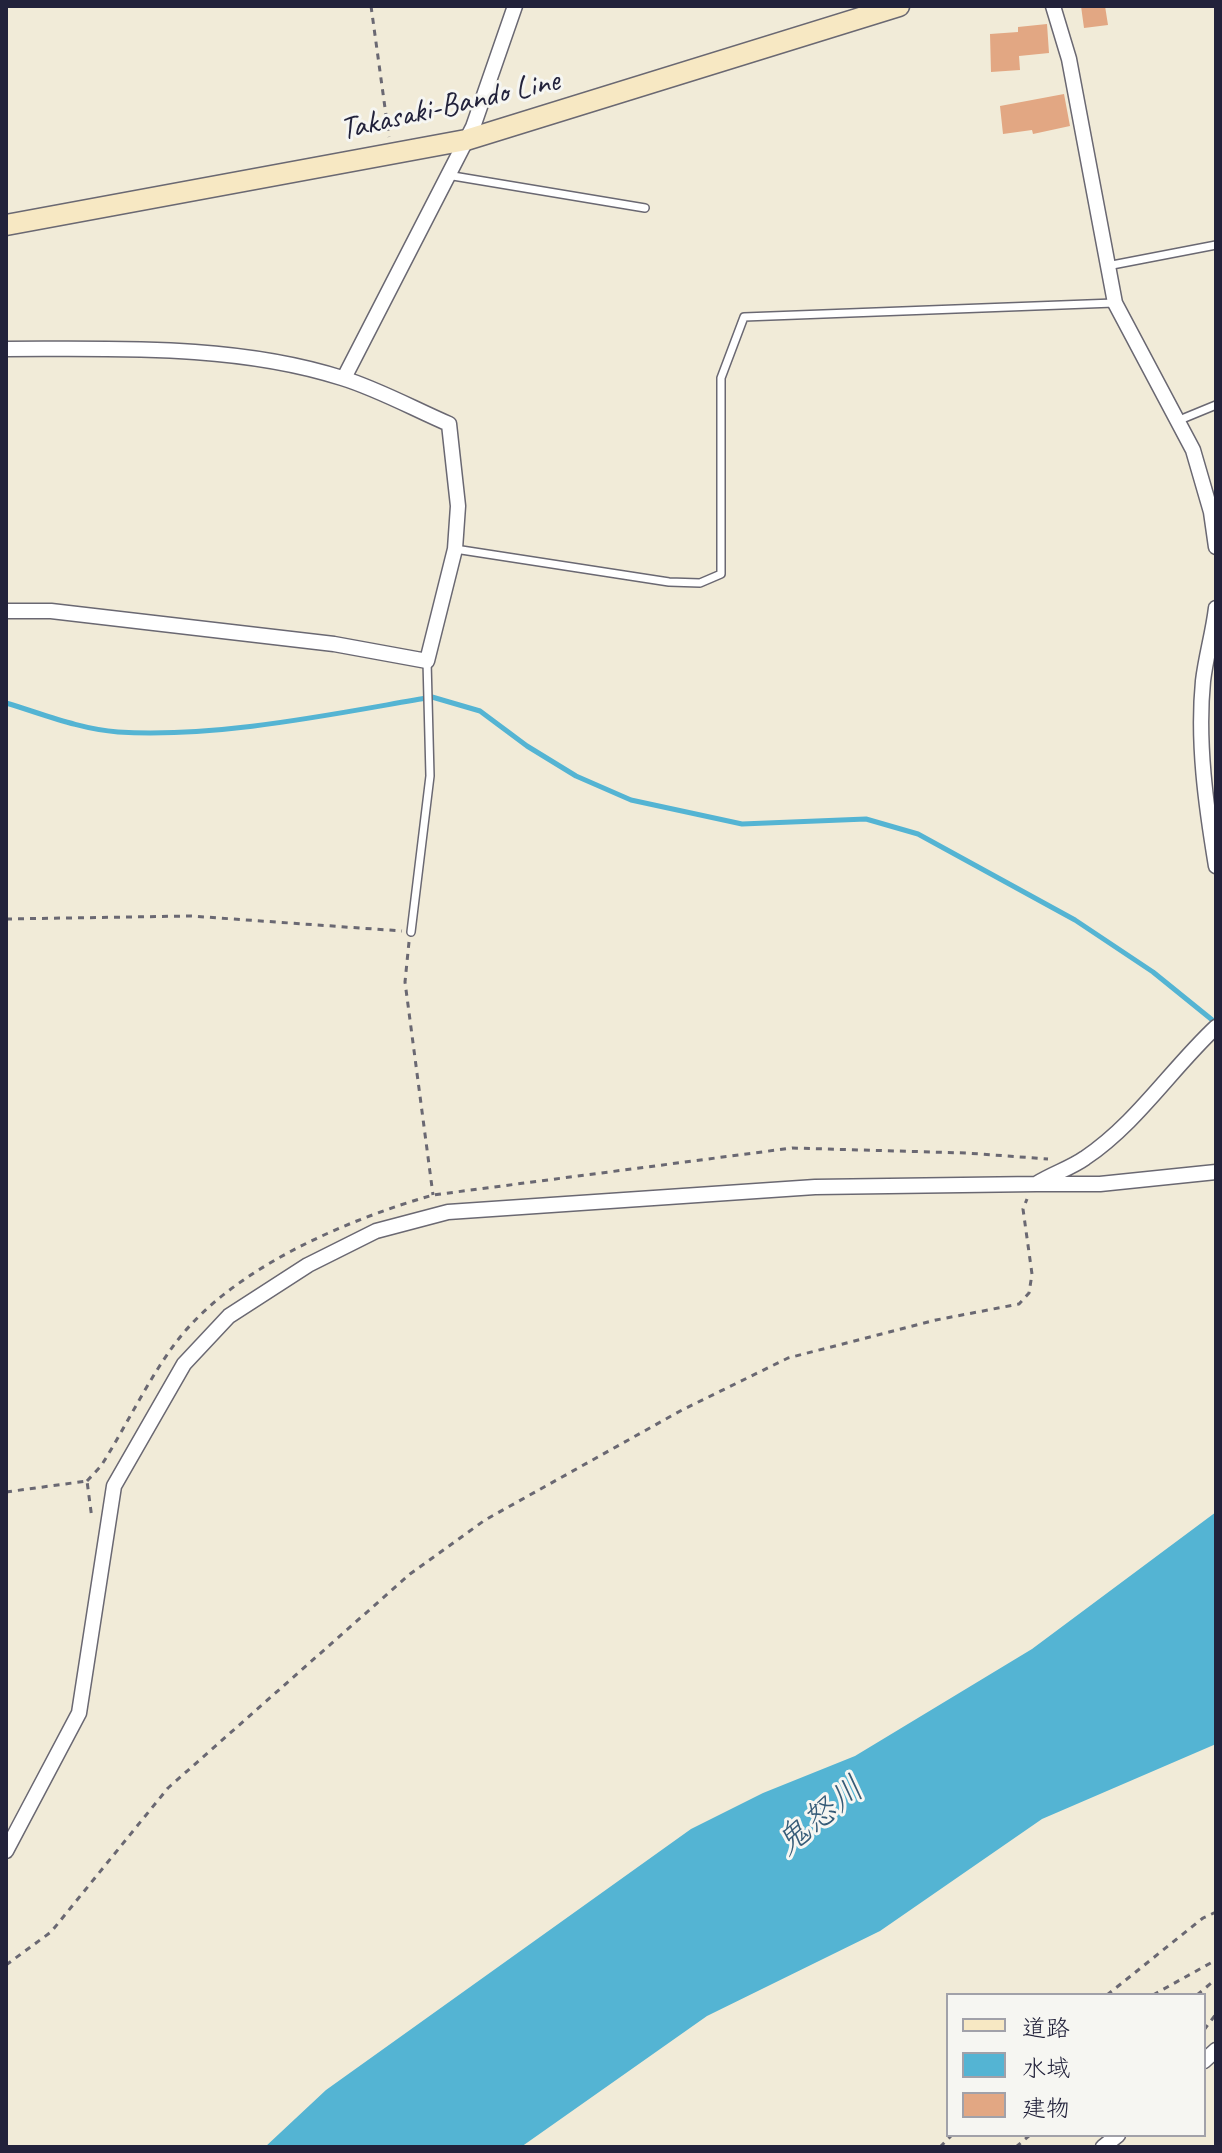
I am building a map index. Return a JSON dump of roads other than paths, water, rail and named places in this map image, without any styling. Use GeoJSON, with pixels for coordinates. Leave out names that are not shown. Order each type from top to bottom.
{"type":"FeatureCollection","features":[{"type":"Feature","properties":{"kind":"main road","name":"Takasaki-Bando Line"},"geometry":{"type":"LineString","coordinates":[[6,225],[466,140],[899,6]]}},
{"type":"Feature","properties":{"kind":"street"},"geometry":{"type":"LineString","coordinates":[[344,378],[466,140],[515,6]]}},
{"type":"Feature","properties":{"kind":"street"},"geometry":{"type":"LineString","coordinates":[[1053,6],[1069,59],[1115,303],[1193,450],[1216,547]]}},
{"type":"Feature","properties":{"kind":"street"},"geometry":{"type":"LineString","coordinates":[[6,349],[193,352],[279,362],[344,378],[449,424],[458,506],[455,549],[427,661],[366,653],[334,644],[91,615],[6,611]]}},
{"type":"Feature","properties":{"kind":"street"},"geometry":{"type":"LineString","coordinates":[[1216,608],[1203,680],[1202,721],[1204,774],[1216,866]]}},
{"type":"Feature","properties":{"kind":"street"},"geometry":{"type":"LineString","coordinates":[[1032,1190],[1067,1165],[1083,1161],[1108,1140],[1216,1027]]}},
{"type":"Feature","properties":{"kind":"street"},"geometry":{"type":"LineString","coordinates":[[6,1851],[79,1713],[114,1486],[184,1364],[229,1316],[308,1265],[376,1231],[464,1210],[815,1187],[1032,1190],[1216,1172]]}},
{"type":"Feature","properties":{"kind":"lane"},"geometry":{"type":"LineString","coordinates":[[447,175],[645,208]]}},
{"type":"Feature","properties":{"kind":"lane"},"geometry":{"type":"LineString","coordinates":[[1107,266],[1216,245]]}},
{"type":"Feature","properties":{"kind":"lane"},"geometry":{"type":"LineString","coordinates":[[455,549],[669,582],[700,583],[721,574],[721,378],[744,317],[1115,303]]}},
{"type":"Feature","properties":{"kind":"lane"},"geometry":{"type":"LineString","coordinates":[[1177,421],[1216,405]]}},
{"type":"Feature","properties":{"kind":"lane"},"geometry":{"type":"LineString","coordinates":[[411,932],[430,776],[427,661]]}},
{"type":"Feature","properties":{"kind":"water","name":"鬼怒川"},"geometry":{"type":"Polygon","coordinates":[[[1216,1512],[1216,1744],[1042,1819],[880,1931],[707,2016],[521,2147],[265,2147],[326,2090],[691,1829],[763,1793],[855,1756],[1032,1649],[1216,1512]]]}},
{"type":"Feature","properties":{"kind":"waterway"},"geometry":{"type":"LineString","coordinates":[[6,703],[89,728],[157,733],[276,723],[432,697],[480,711],[527,746],[576,776],[631,800],[742,824],[866,819],[918,834],[1075,920],[1153,972],[1216,1023]]}}]}
